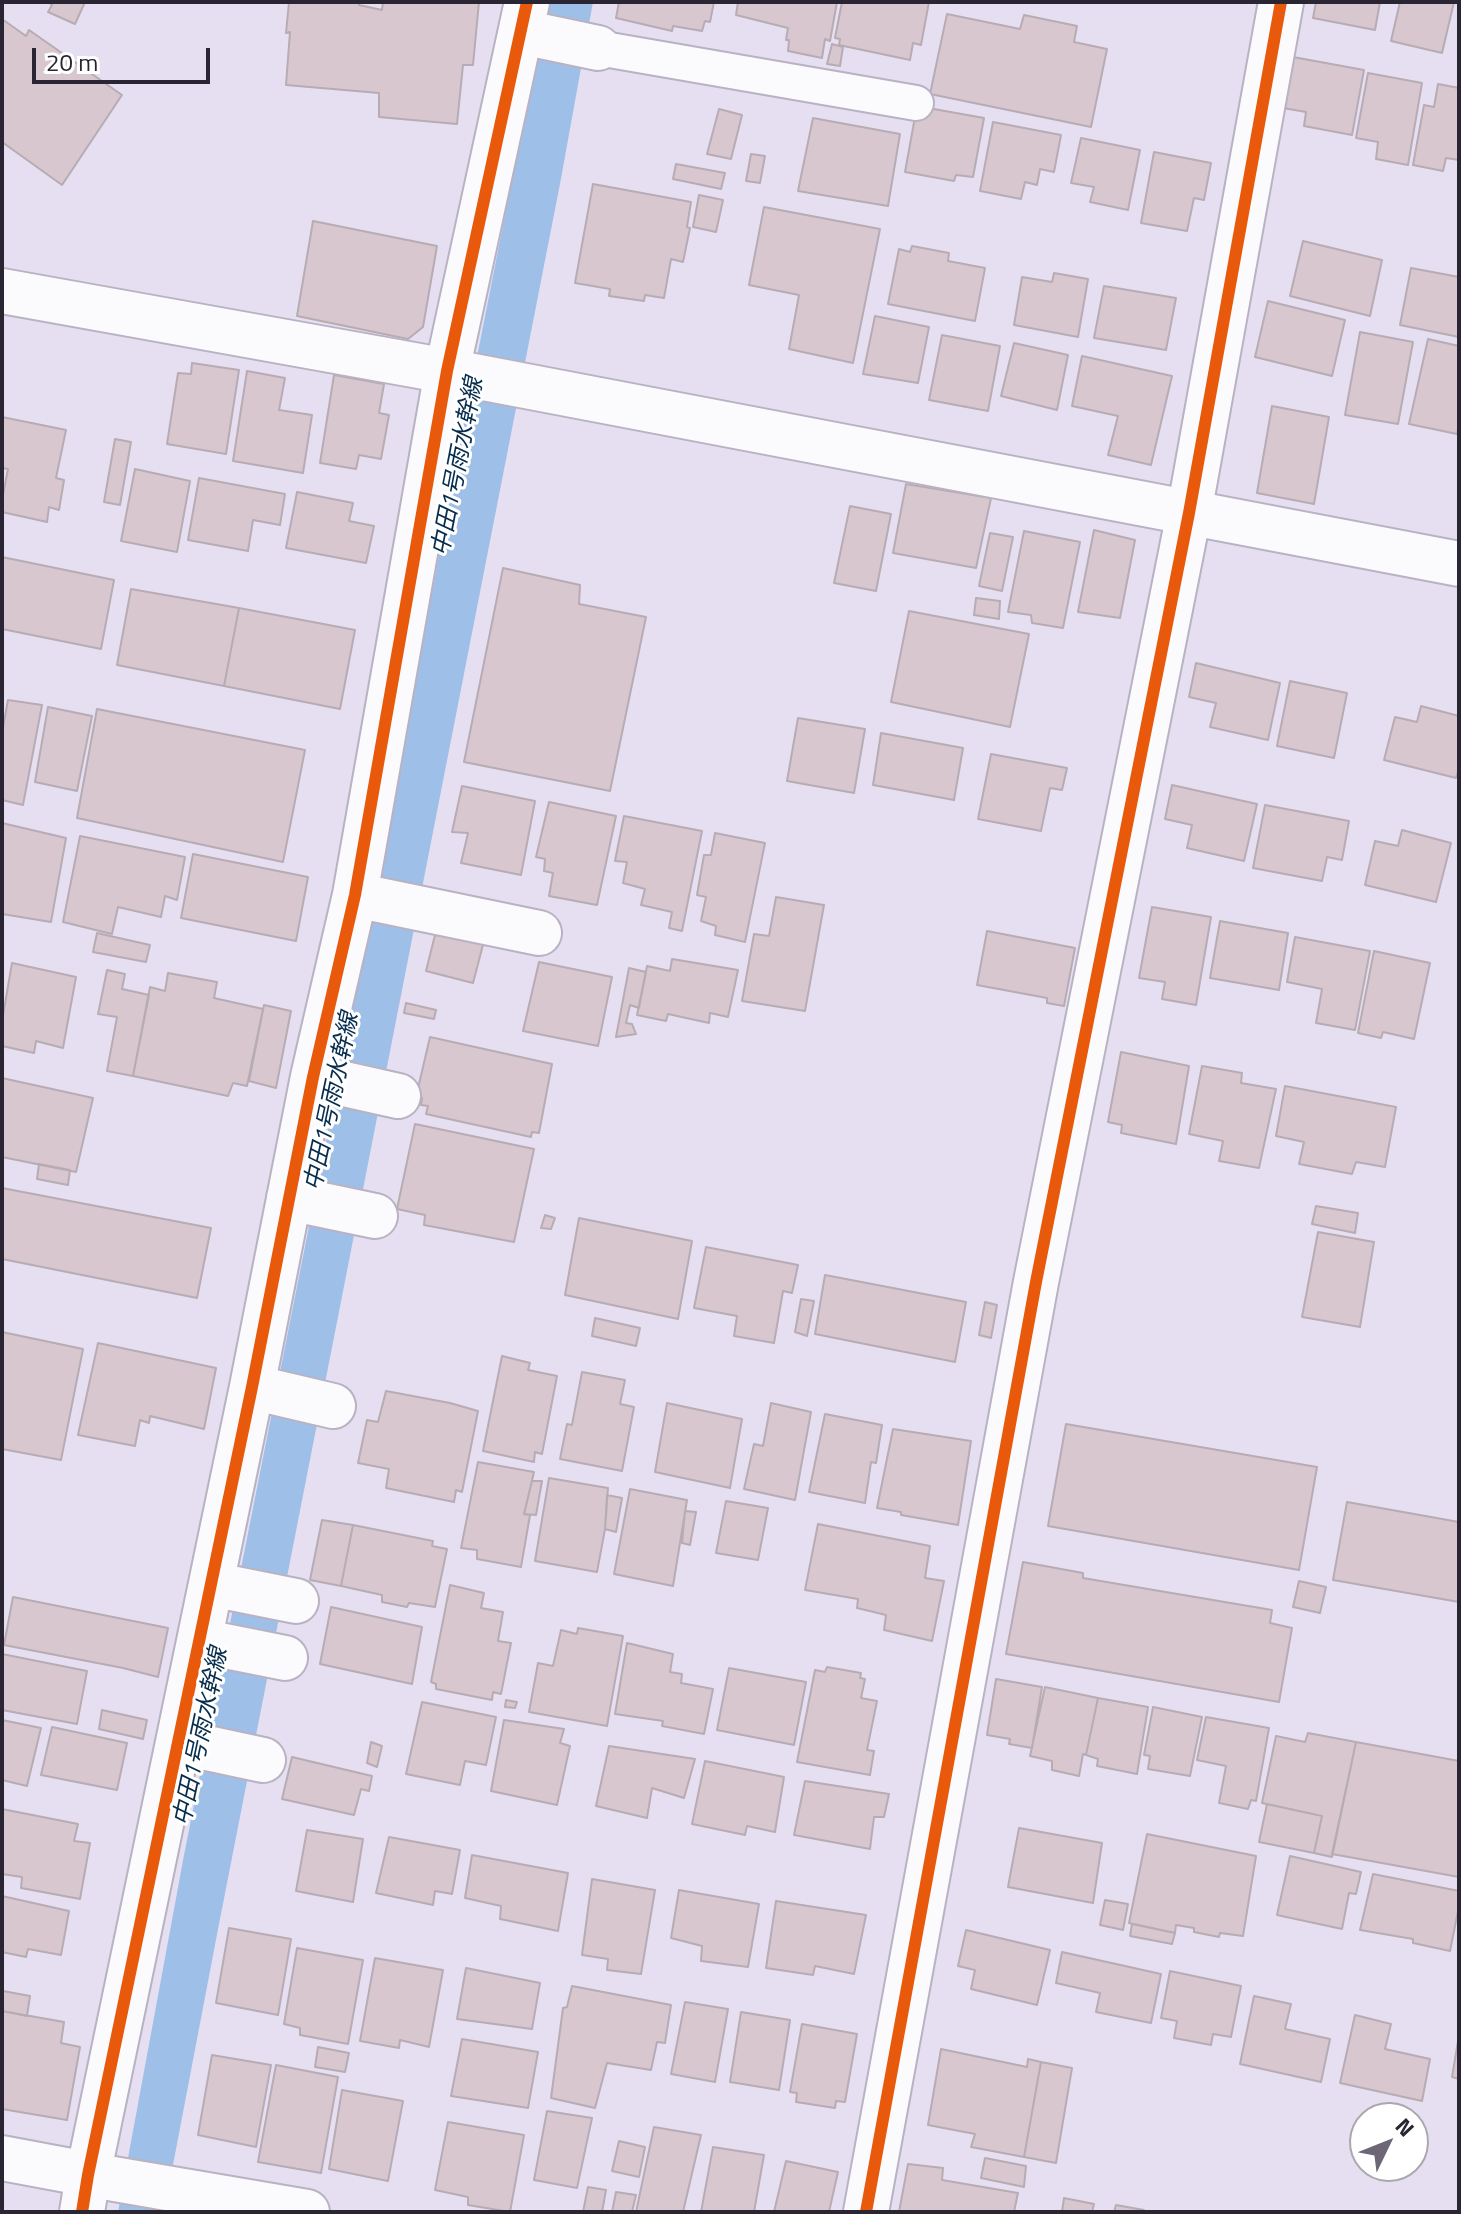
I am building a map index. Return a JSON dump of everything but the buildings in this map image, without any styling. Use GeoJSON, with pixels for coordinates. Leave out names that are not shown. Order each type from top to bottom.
{"type":"FeatureCollection","features":[{"type":"Feature","properties":{"kind":"street"},"geometry":{"type":"LineString","coordinates":[[866,2212],[1036,1282],[1189,513],[1281,2]]}},
{"type":"Feature","properties":{"kind":"street"},"geometry":{"type":"LineString","coordinates":[[95,2189],[179,1742],[313,1077],[355,895],[447,371],[533,24],[598,48]]}},
{"type":"Feature","properties":{"kind":"street"},"geometry":{"type":"LineString","coordinates":[[2,291],[545,389],[1459,564]]}},
{"type":"Feature","properties":{"kind":"street"},"geometry":{"type":"LineString","coordinates":[[355,895],[539,933]]}},
{"type":"Feature","properties":{"kind":"street"},"geometry":{"type":"LineString","coordinates":[[313,1077],[398,1096]]}},
{"type":"Feature","properties":{"kind":"street"},"geometry":{"type":"LineString","coordinates":[[289,1198],[375,1216]]}},
{"type":"Feature","properties":{"kind":"street"},"geometry":{"type":"LineString","coordinates":[[252,1387],[333,1406]]}},
{"type":"Feature","properties":{"kind":"street"},"geometry":{"type":"LineString","coordinates":[[211,1584],[296,1601]]}},
{"type":"Feature","properties":{"kind":"street"},"geometry":{"type":"LineString","coordinates":[[200,1641],[285,1658]]}},
{"type":"Feature","properties":{"kind":"street"},"geometry":{"type":"LineString","coordinates":[[179,1742],[263,1760]]}},
{"type":"Feature","properties":{"kind":"street"},"geometry":{"type":"LineString","coordinates":[[2,2158],[95,2189],[178,2190],[307,2212]]}},
{"type":"Feature","properties":{"kind":"lane"},"geometry":{"type":"LineString","coordinates":[[598,48],[916,103]]}},
{"type":"Feature","properties":{"kind":"water","name":"中田1号雨水幹線"},"geometry":{"type":"Polygon","coordinates":[[[547,2],[593,2],[560,184],[164,2212],[118,2212],[184,1855],[382,859],[547,2]]]}},
{"type":"Feature","properties":{"kind":"cycle path"},"geometry":{"type":"LineString","coordinates":[[82,2212],[313,1077],[355,895],[447,371],[527,2]]}},
{"type":"Feature","properties":{"kind":"cycle path"},"geometry":{"type":"LineString","coordinates":[[866,2212],[1036,1282],[1189,513],[1281,2]]}}]}
